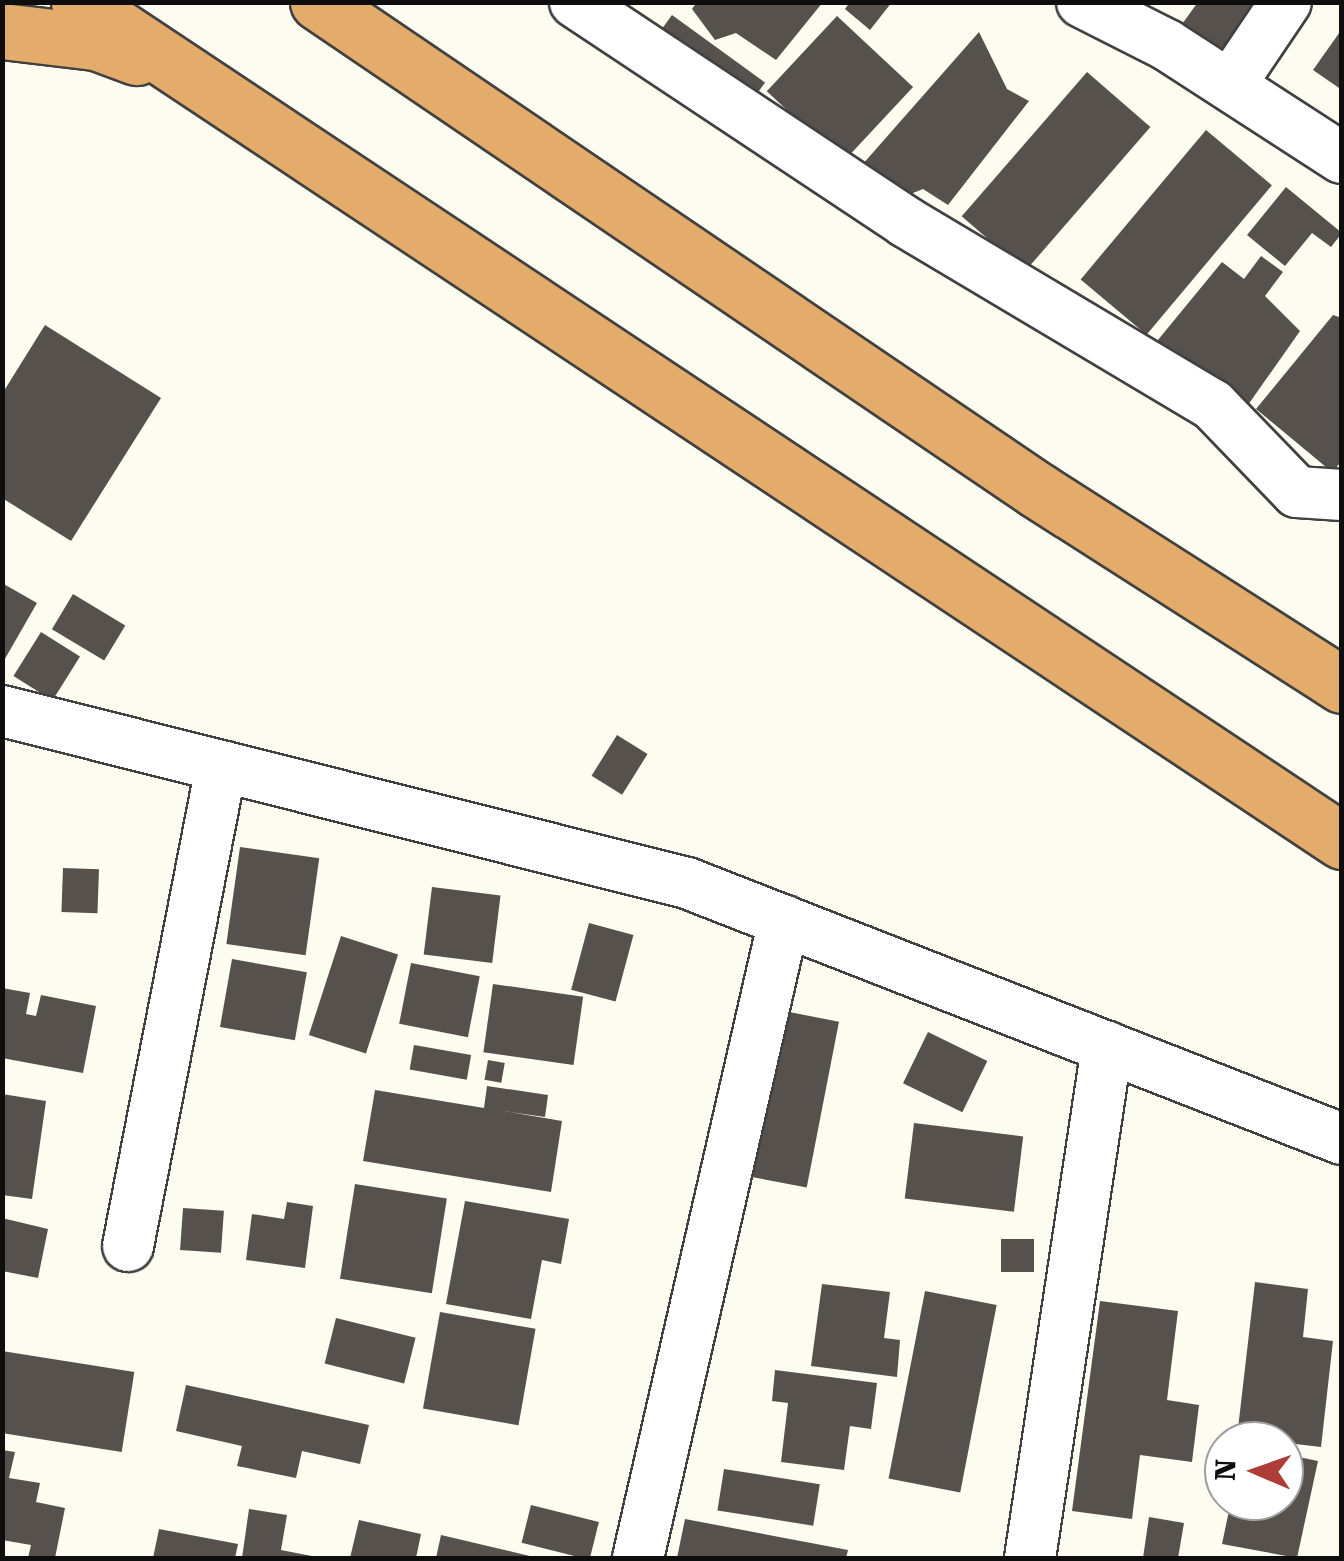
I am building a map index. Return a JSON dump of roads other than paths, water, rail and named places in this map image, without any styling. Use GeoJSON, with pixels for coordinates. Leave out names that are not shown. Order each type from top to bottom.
{"type":"FeatureCollection","features":[{"type":"Feature","properties":{"kind":"highway"},"geometry":{"type":"LineString","coordinates":[[79,2],[1342,840]]}},
{"type":"Feature","properties":{"kind":"highway"},"geometry":{"type":"LineString","coordinates":[[318,2],[1037,490],[1342,685]]}},
{"type":"Feature","properties":{"kind":"highway"},"geometry":{"type":"LineString","coordinates":[[2,31],[96,42],[199,81]]}},
{"type":"Feature","properties":{"kind":"street"},"geometry":{"type":"LineString","coordinates":[[1082,2],[1230,86],[1342,158]]}},
{"type":"Feature","properties":{"kind":"street"},"geometry":{"type":"LineString","coordinates":[[1230,86],[1286,2]]}},
{"type":"Feature","properties":{"kind":"street"},"geometry":{"type":"LineString","coordinates":[[583,4],[906,222],[1212,405],[1297,492],[1342,495]]}},
{"type":"Feature","properties":{"kind":"street"},"geometry":{"type":"LineString","coordinates":[[2,711],[687,883],[1342,1139]]}},
{"type":"Feature","properties":{"kind":"street"},"geometry":{"type":"LineString","coordinates":[[128,1246],[220,766]]}},
{"type":"Feature","properties":{"kind":"street"},"geometry":{"type":"LineString","coordinates":[[638,1558],[784,920]]}},
{"type":"Feature","properties":{"kind":"street"},"geometry":{"type":"LineString","coordinates":[[1030,1558],[1107,1047]]}}]}
